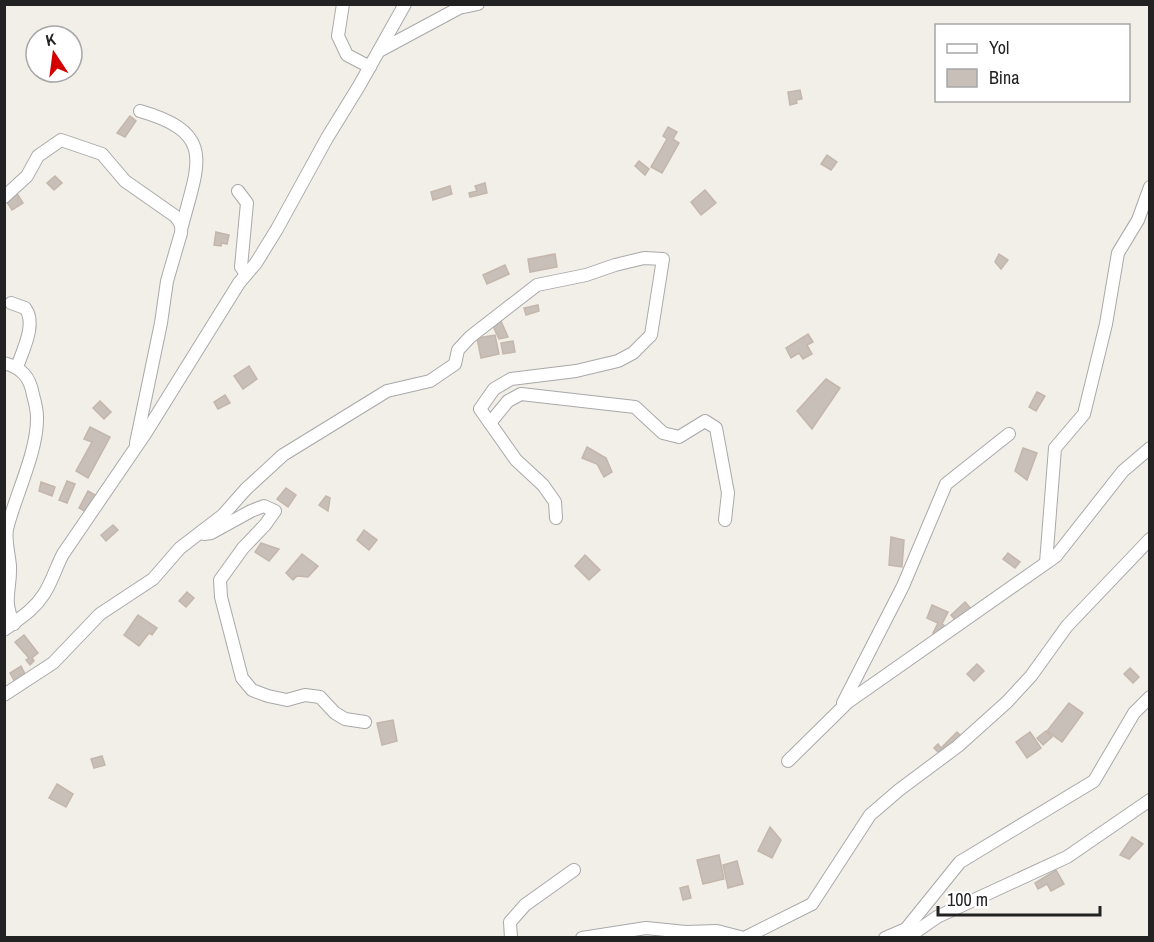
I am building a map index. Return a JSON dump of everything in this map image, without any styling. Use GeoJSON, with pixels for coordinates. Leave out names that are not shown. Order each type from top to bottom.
{"type":"FeatureCollection","features":[{"type":"Feature","properties":{"kind":"street"},"geometry":{"type":"LineString","coordinates":[[343,4],[338,36],[347,55],[370,67]]}},
{"type":"Feature","properties":{"kind":"street"},"geometry":{"type":"LineString","coordinates":[[8,626],[36,605],[46,591],[54,569],[63,554],[135,450],[246,274],[256,263],[405,4]]}},
{"type":"Feature","properties":{"kind":"street"},"geometry":{"type":"LineString","coordinates":[[378,51],[459,8],[478,4]]}},
{"type":"Feature","properties":{"kind":"street"},"geometry":{"type":"LineString","coordinates":[[135,450],[161,323],[167,281],[194,179],[196,151],[190,137],[178,127],[140,111]]}},
{"type":"Feature","properties":{"kind":"street"},"geometry":{"type":"LineString","coordinates":[[4,197],[27,176],[38,156],[61,140],[102,154],[125,181],[175,216],[182,226]]}},
{"type":"Feature","properties":{"kind":"street"},"geometry":{"type":"LineString","coordinates":[[1046,563],[1056,448],[1084,414],[1106,324],[1118,253],[1138,220],[1149,187]]}},
{"type":"Feature","properties":{"kind":"street"},"geometry":{"type":"LineString","coordinates":[[238,191],[247,203],[242,267],[246,274]]}},
{"type":"Feature","properties":{"kind":"street"},"geometry":{"type":"LineString","coordinates":[[4,695],[53,663],[100,614],[153,579],[180,548],[223,514],[283,455],[387,391],[430,381],[455,364],[459,350],[470,337],[537,285],[586,275],[645,258],[663,259],[651,335],[633,353],[618,361],[576,371],[511,380],[494,388],[480,409],[516,459],[543,485],[555,502],[555,518]]}},
{"type":"Feature","properties":{"kind":"street"},"geometry":{"type":"LineString","coordinates":[[8,626],[6,602],[10,568],[7,531],[25,474],[38,419],[32,386],[27,377],[11,365],[29,329],[30,316],[25,308],[11,303]]}},
{"type":"Feature","properties":{"kind":"street"},"geometry":{"type":"LineString","coordinates":[[490,423],[508,401],[520,394],[635,407],[663,433],[679,437],[705,421],[716,428],[728,493],[725,519]]}},
{"type":"Feature","properties":{"kind":"street"},"geometry":{"type":"LineString","coordinates":[[839,710],[903,585],[946,484],[1009,434]]}},
{"type":"Feature","properties":{"kind":"street"},"geometry":{"type":"LineString","coordinates":[[788,761],[848,702],[1056,556],[1123,471],[1149,448]]}},
{"type":"Feature","properties":{"kind":"street"},"geometry":{"type":"LineString","coordinates":[[197,535],[211,533],[250,511],[264,506],[275,511],[243,548],[220,580],[221,597],[242,678],[252,690],[268,696],[287,700],[305,694],[320,697],[335,713],[345,719],[365,722]]}},
{"type":"Feature","properties":{"kind":"street"},"geometry":{"type":"LineString","coordinates":[[582,938],[646,928],[686,932],[717,931],[744,938],[812,904],[870,815],[958,746],[1007,702],[1031,676],[1066,626],[1149,539]]}},
{"type":"Feature","properties":{"kind":"street"},"geometry":{"type":"LineString","coordinates":[[885,938],[906,929],[960,862],[1094,781],[1134,713],[1149,697]]}},
{"type":"Feature","properties":{"kind":"street"},"geometry":{"type":"LineString","coordinates":[[908,938],[938,917],[1067,857],[1149,800]]}},
{"type":"Feature","properties":{"kind":"street"},"geometry":{"type":"LineString","coordinates":[[511,938],[510,922],[525,905],[574,870]]}},
{"type":"Feature","properties":{"kind":"building"},"geometry":{"type":"Polygon","coordinates":[[[800,90],[802,99],[790,105],[788,92],[800,90]]]}},
{"type":"Feature","properties":{"kind":"building"},"geometry":{"type":"Polygon","coordinates":[[[130,116],[136,121],[125,137],[117,133],[130,116]]]}},
{"type":"Feature","properties":{"kind":"building"},"geometry":{"type":"Polygon","coordinates":[[[668,127],[677,132],[673,139],[679,143],[662,173],[651,167],[667,139],[663,136],[668,127]]]}},
{"type":"Feature","properties":{"kind":"building"},"geometry":{"type":"Polygon","coordinates":[[[827,155],[837,162],[831,170],[821,164],[827,155]]]}},
{"type":"Feature","properties":{"kind":"building"},"geometry":{"type":"Polygon","coordinates":[[[639,161],[649,169],[645,175],[635,166],[639,161]]]}},
{"type":"Feature","properties":{"kind":"building"},"geometry":{"type":"Polygon","coordinates":[[[55,176],[62,183],[54,190],[47,183],[55,176]]]}},
{"type":"Feature","properties":{"kind":"building"},"geometry":{"type":"Polygon","coordinates":[[[485,183],[487,193],[470,197],[469,193],[477,191],[475,186],[485,183]]]}},
{"type":"Feature","properties":{"kind":"building"},"geometry":{"type":"Polygon","coordinates":[[[450,186],[452,194],[433,200],[431,192],[450,186]]]}},
{"type":"Feature","properties":{"kind":"building"},"geometry":{"type":"Polygon","coordinates":[[[705,190],[716,203],[701,215],[691,202],[705,190]]]}},
{"type":"Feature","properties":{"kind":"building"},"geometry":{"type":"Polygon","coordinates":[[[16,192],[23,203],[12,210],[5,199],[16,192]]]}},
{"type":"Feature","properties":{"kind":"building"},"geometry":{"type":"Polygon","coordinates":[[[216,232],[229,235],[227,244],[214,245],[216,232]]]}},
{"type":"Feature","properties":{"kind":"building"},"geometry":{"type":"Polygon","coordinates":[[[555,254],[557,267],[530,272],[528,259],[555,254]]]}},
{"type":"Feature","properties":{"kind":"building"},"geometry":{"type":"Polygon","coordinates":[[[999,254],[1008,260],[1001,269],[995,262],[999,254]]]}},
{"type":"Feature","properties":{"kind":"building"},"geometry":{"type":"Polygon","coordinates":[[[505,265],[509,274],[487,284],[483,275],[505,265]]]}},
{"type":"Feature","properties":{"kind":"building"},"geometry":{"type":"Polygon","coordinates":[[[538,305],[539,311],[526,315],[524,308],[538,305]]]}},
{"type":"Feature","properties":{"kind":"building"},"geometry":{"type":"Polygon","coordinates":[[[501,321],[508,337],[499,339],[493,326],[501,321]]]}},
{"type":"Feature","properties":{"kind":"building"},"geometry":{"type":"Polygon","coordinates":[[[808,334],[813,342],[807,345],[812,354],[803,359],[799,353],[791,358],[786,348],[808,334]]]}},
{"type":"Feature","properties":{"kind":"building"},"geometry":{"type":"Polygon","coordinates":[[[495,335],[499,354],[481,358],[477,338],[495,335]]]}},
{"type":"Feature","properties":{"kind":"building"},"geometry":{"type":"Polygon","coordinates":[[[513,341],[515,352],[503,354],[501,343],[513,341]]]}},
{"type":"Feature","properties":{"kind":"building"},"geometry":{"type":"Polygon","coordinates":[[[249,366],[257,379],[243,389],[234,376],[249,366]]]}},
{"type":"Feature","properties":{"kind":"building"},"geometry":{"type":"Polygon","coordinates":[[[826,379],[840,388],[812,429],[797,411],[826,379]]]}},
{"type":"Feature","properties":{"kind":"building"},"geometry":{"type":"Polygon","coordinates":[[[1037,392],[1045,396],[1036,411],[1029,407],[1037,392]]]}},
{"type":"Feature","properties":{"kind":"building"},"geometry":{"type":"Polygon","coordinates":[[[225,395],[230,403],[218,409],[214,402],[225,395]]]}},
{"type":"Feature","properties":{"kind":"building"},"geometry":{"type":"Polygon","coordinates":[[[100,401],[111,412],[104,419],[93,408],[100,401]]]}},
{"type":"Feature","properties":{"kind":"building"},"geometry":{"type":"Polygon","coordinates":[[[90,427],[110,437],[88,478],[76,471],[92,442],[84,439],[90,427]]]}},
{"type":"Feature","properties":{"kind":"building"},"geometry":{"type":"Polygon","coordinates":[[[587,447],[606,458],[612,472],[604,477],[597,464],[582,458],[587,447]]]}},
{"type":"Feature","properties":{"kind":"building"},"geometry":{"type":"Polygon","coordinates":[[[1023,448],[1037,453],[1027,480],[1015,471],[1023,448]]]}},
{"type":"Feature","properties":{"kind":"building"},"geometry":{"type":"Polygon","coordinates":[[[67,481],[75,484],[67,503],[59,500],[67,481]]]}},
{"type":"Feature","properties":{"kind":"building"},"geometry":{"type":"Polygon","coordinates":[[[41,482],[55,487],[52,496],[39,491],[41,482]]]}},
{"type":"Feature","properties":{"kind":"building"},"geometry":{"type":"Polygon","coordinates":[[[286,488],[296,495],[288,507],[277,499],[286,488]]]}},
{"type":"Feature","properties":{"kind":"building"},"geometry":{"type":"Polygon","coordinates":[[[88,491],[97,496],[88,513],[79,508],[88,491]]]}},
{"type":"Feature","properties":{"kind":"building"},"geometry":{"type":"Polygon","coordinates":[[[326,496],[330,498],[328,511],[319,505],[326,496]]]}},
{"type":"Feature","properties":{"kind":"building"},"geometry":{"type":"Polygon","coordinates":[[[113,525],[118,530],[106,541],[101,535],[113,525]]]}},
{"type":"Feature","properties":{"kind":"building"},"geometry":{"type":"Polygon","coordinates":[[[364,530],[377,540],[369,550],[357,540],[364,530]]]}},
{"type":"Feature","properties":{"kind":"building"},"geometry":{"type":"Polygon","coordinates":[[[891,537],[904,540],[902,567],[889,565],[891,537]]]}},
{"type":"Feature","properties":{"kind":"building"},"geometry":{"type":"Polygon","coordinates":[[[261,543],[279,549],[269,561],[255,552],[261,543]]]}},
{"type":"Feature","properties":{"kind":"building"},"geometry":{"type":"Polygon","coordinates":[[[1008,553],[1020,562],[1015,568],[1003,559],[1008,553]]]}},
{"type":"Feature","properties":{"kind":"building"},"geometry":{"type":"Polygon","coordinates":[[[302,554],[318,566],[308,577],[297,576],[293,580],[286,573],[302,554]]]}},
{"type":"Feature","properties":{"kind":"building"},"geometry":{"type":"Polygon","coordinates":[[[585,555],[600,570],[589,580],[575,566],[585,555]]]}},
{"type":"Feature","properties":{"kind":"building"},"geometry":{"type":"Polygon","coordinates":[[[187,592],[194,598],[186,607],[179,601],[187,592]]]}},
{"type":"Feature","properties":{"kind":"building"},"geometry":{"type":"Polygon","coordinates":[[[965,602],[974,612],[959,625],[951,615],[965,602]]]}},
{"type":"Feature","properties":{"kind":"building"},"geometry":{"type":"Polygon","coordinates":[[[932,605],[948,612],[942,624],[945,626],[940,636],[933,633],[938,623],[927,618],[932,605]]]}},
{"type":"Feature","properties":{"kind":"building"},"geometry":{"type":"Polygon","coordinates":[[[138,615],[157,628],[152,635],[149,633],[139,646],[124,635],[138,615]]]}},
{"type":"Feature","properties":{"kind":"building"},"geometry":{"type":"Polygon","coordinates":[[[24,635],[38,653],[32,658],[34,661],[30,665],[26,660],[29,658],[15,642],[24,635]]]}},
{"type":"Feature","properties":{"kind":"building"},"geometry":{"type":"Polygon","coordinates":[[[977,664],[984,671],[974,681],[967,674],[977,664]]]}},
{"type":"Feature","properties":{"kind":"building"},"geometry":{"type":"Polygon","coordinates":[[[21,666],[26,676],[15,682],[10,673],[21,666]]]}},
{"type":"Feature","properties":{"kind":"building"},"geometry":{"type":"Polygon","coordinates":[[[1130,668],[1139,677],[1133,683],[1124,674],[1130,668]]]}},
{"type":"Feature","properties":{"kind":"building"},"geometry":{"type":"Polygon","coordinates":[[[1069,703],[1083,713],[1062,742],[1047,731],[1069,703]]]}},
{"type":"Feature","properties":{"kind":"building"},"geometry":{"type":"Polygon","coordinates":[[[393,720],[397,741],[382,745],[377,723],[393,720]]]}},
{"type":"Feature","properties":{"kind":"building"},"geometry":{"type":"Polygon","coordinates":[[[1046,731],[1052,737],[1043,745],[1037,738],[1046,731]]]}},
{"type":"Feature","properties":{"kind":"building"},"geometry":{"type":"Polygon","coordinates":[[[957,732],[961,736],[942,756],[934,748],[938,744],[941,748],[957,732]]]}},
{"type":"Feature","properties":{"kind":"building"},"geometry":{"type":"Polygon","coordinates":[[[1030,732],[1041,748],[1027,758],[1016,742],[1030,732]]]}},
{"type":"Feature","properties":{"kind":"building"},"geometry":{"type":"Polygon","coordinates":[[[102,756],[105,765],[94,768],[91,759],[102,756]]]}},
{"type":"Feature","properties":{"kind":"building"},"geometry":{"type":"Polygon","coordinates":[[[57,784],[73,794],[66,807],[49,798],[57,784]]]}},
{"type":"Feature","properties":{"kind":"building"},"geometry":{"type":"Polygon","coordinates":[[[770,827],[781,840],[772,858],[758,851],[770,827]]]}},
{"type":"Feature","properties":{"kind":"building"},"geometry":{"type":"Polygon","coordinates":[[[1132,837],[1143,844],[1129,859],[1120,855],[1132,837]]]}},
{"type":"Feature","properties":{"kind":"building"},"geometry":{"type":"Polygon","coordinates":[[[719,855],[724,879],[703,884],[697,860],[719,855]]]}},
{"type":"Feature","properties":{"kind":"building"},"geometry":{"type":"Polygon","coordinates":[[[737,861],[743,884],[728,888],[723,865],[737,861]]]}},
{"type":"Feature","properties":{"kind":"building"},"geometry":{"type":"Polygon","coordinates":[[[1056,870],[1064,884],[1051,891],[1047,884],[1038,889],[1035,883],[1056,870]]]}},
{"type":"Feature","properties":{"kind":"building"},"geometry":{"type":"Polygon","coordinates":[[[688,886],[691,898],[683,900],[680,888],[688,886]]]}}]}
